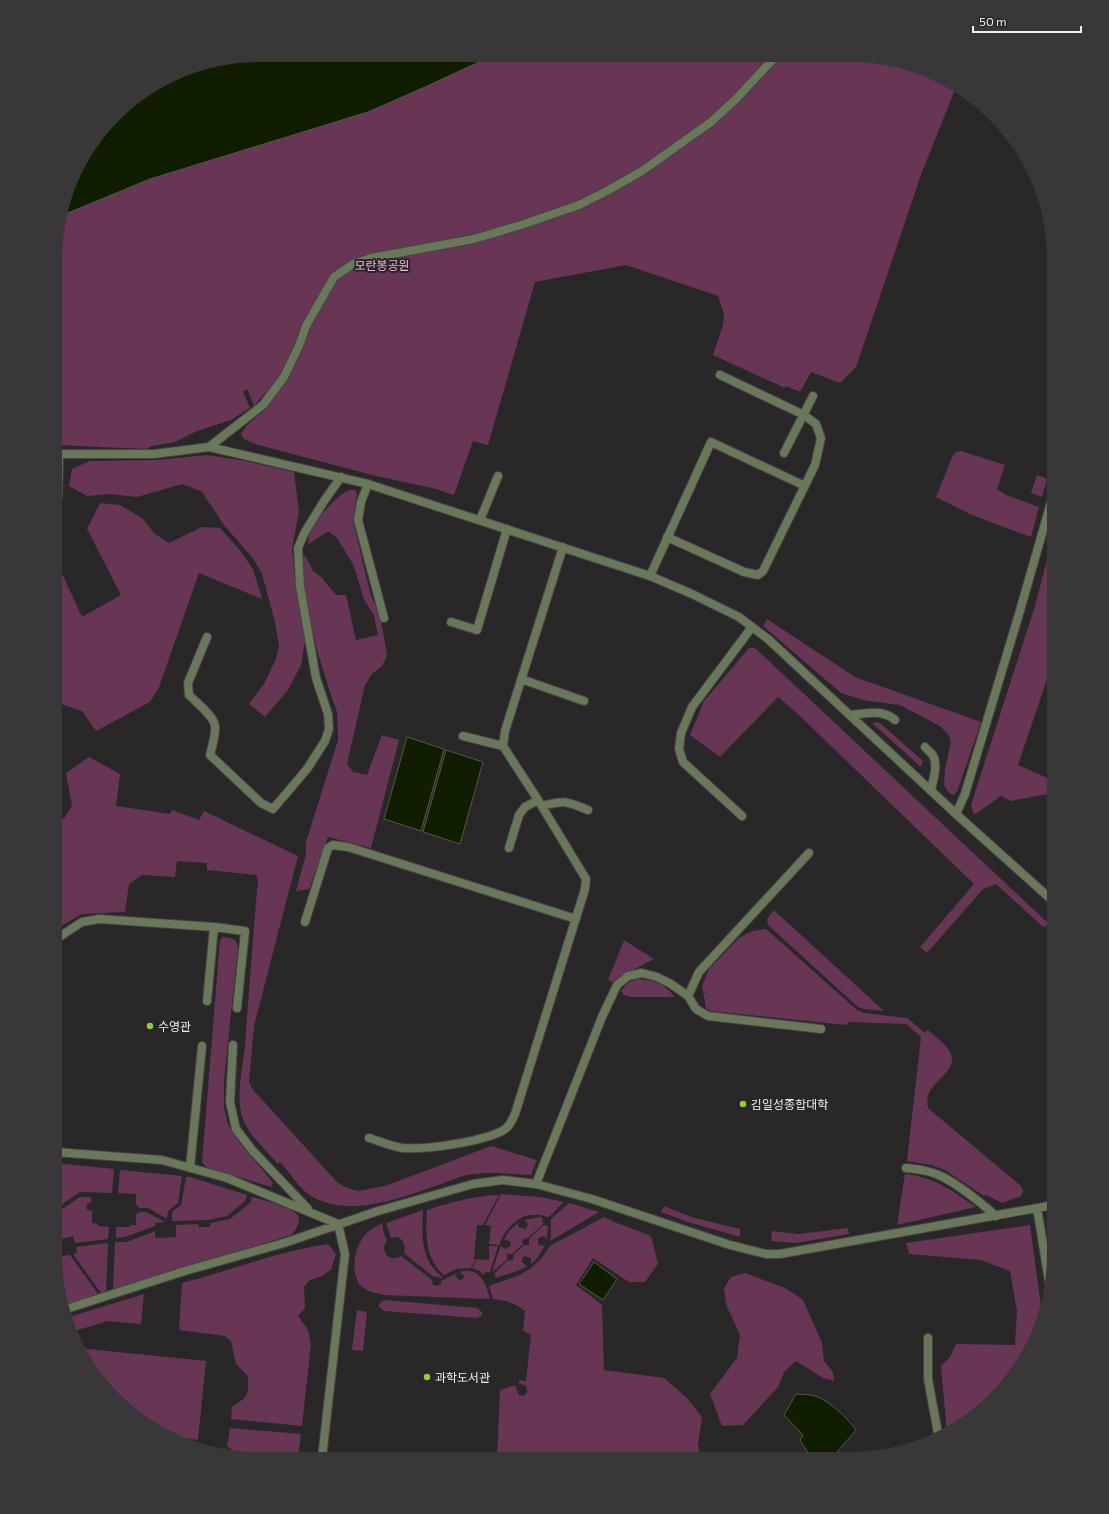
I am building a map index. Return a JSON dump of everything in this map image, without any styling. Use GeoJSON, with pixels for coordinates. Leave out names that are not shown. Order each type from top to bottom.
{"type":"FeatureCollection","features":[{"type":"Feature","properties":{"kind":"street"},"geometry":{"type":"LineString","coordinates":[[209,447],[263,405],[284,377],[299,346],[306,326],[334,277],[353,264],[371,258],[474,239],[579,205],[642,171],[711,122],[736,99],[770,62]]}},
{"type":"Feature","properties":{"kind":"street"},"geometry":{"type":"LineString","coordinates":[[668,537],[744,572],[758,575],[763,571],[815,465],[821,438],[816,424],[804,415],[720,375]]}},
{"type":"Feature","properties":{"kind":"street"},"geometry":{"type":"LineString","coordinates":[[784,453],[813,396]]}},
{"type":"Feature","properties":{"kind":"street"},"geometry":{"type":"LineString","coordinates":[[650,576],[711,442],[805,486]]}},
{"type":"Feature","properties":{"kind":"street"},"geometry":{"type":"LineString","coordinates":[[62,454],[154,454],[209,447],[368,484],[650,576],[692,594],[739,617],[768,639],[956,814],[1047,896]]}},
{"type":"Feature","properties":{"kind":"street"},"geometry":{"type":"LineString","coordinates":[[480,520],[498,476]]}},
{"type":"Feature","properties":{"kind":"street"},"geometry":{"type":"LineString","coordinates":[[207,637],[188,684],[189,695],[208,713],[215,725],[213,745],[210,755],[261,803],[273,809],[307,769],[325,741],[329,729],[328,714],[316,678],[300,586],[298,548],[305,532],[341,477]]}},
{"type":"Feature","properties":{"kind":"street"},"geometry":{"type":"LineString","coordinates":[[368,484],[361,502],[358,520],[384,618]]}},
{"type":"Feature","properties":{"kind":"street"},"geometry":{"type":"LineString","coordinates":[[956,814],[965,794],[1047,516]]}},
{"type":"Feature","properties":{"kind":"street"},"geometry":{"type":"LineString","coordinates":[[451,622],[477,630],[507,529]]}},
{"type":"Feature","properties":{"kind":"street"},"geometry":{"type":"LineString","coordinates":[[369,1138],[401,1148],[438,1146],[478,1139],[504,1130],[511,1123],[515,1114],[576,919],[585,889],[586,879],[540,803],[503,746],[505,732],[563,547]]}},
{"type":"Feature","properties":{"kind":"street"},"geometry":{"type":"LineString","coordinates":[[742,816],[683,762],[679,749],[681,733],[692,707],[752,627]]}},
{"type":"Feature","properties":{"kind":"street"},"geometry":{"type":"LineString","coordinates":[[521,679],[584,700]]}},
{"type":"Feature","properties":{"kind":"street"},"geometry":{"type":"LineString","coordinates":[[851,715],[873,713],[885,714],[895,720]]}},
{"type":"Feature","properties":{"kind":"street"},"geometry":{"type":"LineString","coordinates":[[463,736],[503,746]]}},
{"type":"Feature","properties":{"kind":"street"},"geometry":{"type":"LineString","coordinates":[[925,747],[932,754],[934,760],[935,769],[931,790]]}},
{"type":"Feature","properties":{"kind":"street"},"geometry":{"type":"LineString","coordinates":[[508,848],[519,815],[525,807],[540,803],[560,802],[570,803],[588,810]]}},
{"type":"Feature","properties":{"kind":"street"},"geometry":{"type":"LineString","coordinates":[[305,922],[328,848],[333,845],[348,847],[576,919]]}},
{"type":"Feature","properties":{"kind":"street"},"geometry":{"type":"LineString","coordinates":[[688,996],[699,972],[809,853]]}},
{"type":"Feature","properties":{"kind":"street"},"geometry":{"type":"LineString","coordinates":[[62,934],[82,922],[99,919],[214,927],[245,931],[237,1008]]}},
{"type":"Feature","properties":{"kind":"street"},"geometry":{"type":"LineString","coordinates":[[207,1001],[214,927]]}},
{"type":"Feature","properties":{"kind":"street"},"geometry":{"type":"LineString","coordinates":[[536,1184],[602,1017],[617,985],[628,976],[642,973],[657,977],[671,984],[688,996],[696,1009],[708,1016],[821,1029]]}},
{"type":"Feature","properties":{"kind":"street"},"geometry":{"type":"LineString","coordinates":[[233,1045],[230,1102],[236,1129],[252,1150],[312,1212]]}},
{"type":"Feature","properties":{"kind":"street"},"geometry":{"type":"LineString","coordinates":[[190,1168],[202,1046]]}},
{"type":"Feature","properties":{"kind":"street"},"geometry":{"type":"LineString","coordinates":[[62,1153],[162,1160],[227,1178],[338,1224]]}},
{"type":"Feature","properties":{"kind":"street"},"geometry":{"type":"LineString","coordinates":[[906,1168],[929,1172],[942,1177],[980,1202],[996,1216]]}},
{"type":"Feature","properties":{"kind":"street"},"geometry":{"type":"LineString","coordinates":[[69,1308],[188,1270],[284,1243],[378,1211],[472,1184],[503,1180],[536,1184],[599,1201],[730,1244],[773,1254],[806,1250],[1047,1206]]}},
{"type":"Feature","properties":{"kind":"street"},"geometry":{"type":"LineString","coordinates":[[1037,1208],[1047,1268]]}},
{"type":"Feature","properties":{"kind":"street"},"geometry":{"type":"LineString","coordinates":[[323,1452],[345,1254],[338,1224]]}},
{"type":"Feature","properties":{"kind":"street"},"geometry":{"type":"LineString","coordinates":[[928,1338],[928,1379],[938,1432]]}},
{"type":"Feature","properties":{"kind":"green space","name":"모란봉공원"},"geometry":{"type":"Polygon","coordinates":[[[479,62],[863,62],[913,72],[937,82],[954,92],[922,172],[856,367],[840,383],[811,372],[800,392],[786,386],[785,388],[713,355],[723,325],[724,314],[718,296],[626,265],[535,282],[488,445],[473,441],[454,495],[436,489],[372,475],[255,444],[244,439],[241,434],[246,426],[265,410],[275,396],[265,393],[254,406],[247,389],[243,392],[250,408],[231,420],[197,431],[175,442],[152,446],[146,449],[62,445],[62,246],[68,213],[150,179],[368,112],[479,62]]]}},
{"type":"Feature","properties":{"kind":"green space"},"geometry":{"type":"Polygon","coordinates":[[[961,451],[1005,465],[997,489],[1006,495],[1039,507],[1031,537],[972,515],[936,497],[953,455],[956,452],[961,451]]]}},
{"type":"Feature","properties":{"kind":"green space"},"geometry":{"type":"Polygon","coordinates":[[[207,455],[240,460],[294,472],[299,512],[292,549],[305,642],[301,665],[288,690],[265,717],[249,704],[264,684],[276,659],[279,646],[275,622],[262,574],[252,557],[224,525],[202,492],[182,484],[137,497],[110,494],[87,496],[69,486],[72,469],[90,461],[157,460],[207,455]]]}},
{"type":"Feature","properties":{"kind":"green space"},"geometry":{"type":"Polygon","coordinates":[[[1037,475],[1047,479],[1042,497],[1031,493],[1037,475]]]}},
{"type":"Feature","properties":{"kind":"green space"},"geometry":{"type":"Polygon","coordinates":[[[350,490],[355,490],[357,494],[353,521],[371,596],[380,615],[387,655],[382,666],[372,674],[365,685],[347,764],[353,772],[367,775],[382,735],[399,740],[371,848],[328,837],[309,889],[296,891],[306,854],[306,842],[338,740],[337,712],[317,650],[303,588],[301,558],[303,555],[306,557],[313,571],[321,577],[336,595],[346,595],[356,640],[378,635],[374,616],[364,599],[353,564],[337,538],[329,532],[308,544],[312,530],[323,513],[337,498],[350,490]]]}},
{"type":"Feature","properties":{"kind":"green space"},"geometry":{"type":"Polygon","coordinates":[[[100,503],[120,505],[142,518],[155,534],[169,543],[202,527],[220,528],[238,548],[253,569],[262,599],[199,573],[159,687],[150,702],[96,731],[82,711],[62,704],[62,574],[82,617],[121,595],[87,529],[100,503]]]}},
{"type":"Feature","properties":{"kind":"green space"},"geometry":{"type":"Polygon","coordinates":[[[1047,560],[1047,679],[1018,765],[1047,778],[1047,794],[1011,801],[1001,796],[974,815],[971,805],[1035,606],[1047,560]]]}},
{"type":"Feature","properties":{"kind":"green space"},"geometry":{"type":"Polygon","coordinates":[[[767,619],[855,677],[981,722],[957,792],[953,795],[948,792],[944,785],[945,770],[951,741],[948,734],[940,726],[900,705],[863,700],[841,693],[763,626],[767,619]]]}},
{"type":"Feature","properties":{"kind":"green space"},"geometry":{"type":"Polygon","coordinates":[[[749,648],[755,648],[1047,922],[1047,925],[1043,927],[996,884],[983,889],[927,953],[920,947],[974,884],[800,716],[778,697],[720,757],[690,735],[704,701],[749,648]]]}},
{"type":"Feature","properties":{"kind":"green space"},"geometry":{"type":"Polygon","coordinates":[[[877,722],[923,761],[921,767],[872,723],[877,722]]]}},
{"type":"Feature","properties":{"kind":"green space"},"geometry":{"type":"Polygon","coordinates":[[[89,757],[120,774],[116,806],[170,814],[172,810],[199,820],[204,811],[298,856],[254,1026],[249,1082],[253,1090],[337,1182],[347,1188],[358,1191],[385,1186],[491,1146],[537,1160],[531,1175],[491,1173],[467,1175],[394,1200],[359,1206],[342,1206],[326,1203],[311,1196],[302,1189],[280,1162],[278,1164],[249,1131],[241,1111],[240,1083],[245,1046],[258,880],[256,875],[207,870],[207,863],[177,861],[175,877],[142,875],[129,884],[125,912],[82,914],[62,926],[62,820],[72,806],[66,773],[89,757]]]}},
{"type":"Feature","properties":{"kind":"green space"},"geometry":{"type":"Polygon","coordinates":[[[774,910],[884,1011],[858,1007],[768,925],[767,919],[774,910]]]}},
{"type":"Feature","properties":{"kind":"green space"},"geometry":{"type":"Polygon","coordinates":[[[766,929],[857,1010],[864,1013],[907,1018],[925,1033],[928,1030],[946,1046],[952,1058],[951,1064],[949,1069],[929,1093],[927,1100],[928,1108],[1021,1186],[1023,1191],[1021,1196],[1002,1203],[986,1195],[984,1196],[945,1170],[931,1165],[907,1161],[921,1037],[906,1024],[849,1022],[846,1025],[710,1011],[706,1008],[702,986],[709,969],[739,938],[752,931],[766,929]]]}},
{"type":"Feature","properties":{"kind":"green space"},"geometry":{"type":"Polygon","coordinates":[[[223,937],[231,938],[236,941],[238,948],[224,1080],[224,1108],[228,1124],[239,1142],[271,1180],[273,1183],[271,1187],[206,1167],[202,1162],[220,940],[223,937]]]}},
{"type":"Feature","properties":{"kind":"green space"},"geometry":{"type":"Polygon","coordinates":[[[624,940],[654,959],[621,976],[613,982],[608,980],[624,940]]]}},
{"type":"Feature","properties":{"kind":"green space"},"geometry":{"type":"Polygon","coordinates":[[[638,979],[649,980],[659,984],[675,997],[632,997],[625,995],[621,991],[627,983],[638,979]]]}},
{"type":"Feature","properties":{"kind":"green space"},"geometry":{"type":"Polygon","coordinates":[[[62,1164],[114,1169],[112,1193],[80,1192],[62,1204],[62,1164]]]}},
{"type":"Feature","properties":{"kind":"green space"},"geometry":{"type":"Polygon","coordinates":[[[120,1170],[182,1176],[178,1203],[168,1211],[167,1219],[148,1208],[139,1208],[136,1204],[136,1194],[118,1193],[120,1170]]]}},
{"type":"Feature","properties":{"kind":"green space"},"geometry":{"type":"Polygon","coordinates":[[[905,1174],[925,1178],[943,1186],[976,1207],[897,1225],[905,1174]]]}},
{"type":"Feature","properties":{"kind":"green space"},"geometry":{"type":"Polygon","coordinates":[[[186,1177],[247,1195],[245,1201],[227,1216],[209,1220],[172,1221],[172,1212],[181,1205],[186,1177]]]}},
{"type":"Feature","properties":{"kind":"green space"},"geometry":{"type":"Polygon","coordinates":[[[501,1194],[540,1197],[564,1202],[549,1217],[532,1215],[519,1219],[509,1227],[499,1245],[489,1244],[491,1226],[485,1225],[501,1194]]]}},
{"type":"Feature","properties":{"kind":"green space"},"geometry":{"type":"Polygon","coordinates":[[[499,1195],[483,1225],[477,1225],[474,1259],[476,1259],[471,1268],[456,1269],[444,1275],[437,1268],[430,1253],[426,1228],[427,1210],[463,1200],[499,1195]]]}},
{"type":"Feature","properties":{"kind":"green space"},"geometry":{"type":"Polygon","coordinates":[[[80,1197],[91,1197],[91,1202],[88,1203],[86,1208],[92,1211],[92,1223],[98,1224],[98,1226],[109,1227],[108,1239],[75,1243],[73,1236],[62,1239],[62,1209],[80,1197]]]}},
{"type":"Feature","properties":{"kind":"green space"},"geometry":{"type":"Polygon","coordinates":[[[252,1197],[277,1204],[293,1211],[299,1216],[299,1222],[293,1233],[291,1235],[113,1290],[115,1242],[127,1242],[155,1231],[155,1238],[176,1237],[176,1225],[198,1224],[199,1227],[210,1227],[210,1223],[230,1219],[250,1203],[252,1197]]]}},
{"type":"Feature","properties":{"kind":"green space"},"geometry":{"type":"Polygon","coordinates":[[[569,1203],[599,1212],[550,1241],[551,1219],[569,1203]]]}},
{"type":"Feature","properties":{"kind":"green space"},"geometry":{"type":"Polygon","coordinates":[[[664,1206],[691,1217],[740,1229],[740,1237],[688,1222],[661,1212],[664,1206]]]}},
{"type":"Feature","properties":{"kind":"green space"},"geometry":{"type":"Polygon","coordinates":[[[423,1210],[422,1229],[426,1255],[435,1270],[442,1277],[440,1278],[437,1276],[434,1277],[404,1253],[405,1246],[402,1240],[398,1237],[391,1238],[386,1223],[423,1210]]]}},
{"type":"Feature","properties":{"kind":"green space"},"geometry":{"type":"Polygon","coordinates":[[[139,1212],[146,1212],[165,1222],[155,1223],[155,1226],[125,1237],[116,1238],[116,1227],[130,1227],[130,1225],[136,1225],[136,1215],[139,1212]]]}},
{"type":"Feature","properties":{"kind":"green space"},"geometry":{"type":"Polygon","coordinates":[[[540,1217],[542,1218],[543,1224],[528,1238],[523,1239],[523,1244],[512,1254],[507,1254],[507,1260],[492,1272],[501,1245],[506,1249],[511,1245],[510,1241],[504,1240],[509,1231],[519,1222],[518,1226],[520,1228],[526,1229],[528,1224],[524,1220],[540,1217]]]}},
{"type":"Feature","properties":{"kind":"green space"},"geometry":{"type":"Polygon","coordinates":[[[604,1217],[651,1236],[658,1264],[645,1282],[629,1282],[593,1258],[576,1285],[602,1305],[604,1370],[664,1378],[686,1397],[702,1417],[698,1445],[700,1452],[497,1452],[500,1390],[515,1385],[519,1395],[523,1396],[527,1393],[526,1386],[519,1383],[519,1380],[526,1381],[531,1335],[523,1331],[525,1311],[510,1302],[493,1299],[489,1286],[520,1275],[531,1268],[541,1259],[550,1246],[604,1217]]]}},
{"type":"Feature","properties":{"kind":"green space"},"geometry":{"type":"Polygon","coordinates":[[[382,1223],[387,1240],[384,1247],[387,1256],[395,1258],[401,1256],[432,1280],[433,1285],[437,1286],[441,1284],[441,1281],[457,1273],[455,1276],[459,1280],[463,1279],[464,1276],[460,1272],[473,1272],[477,1274],[484,1282],[490,1299],[384,1295],[372,1292],[361,1286],[355,1274],[354,1267],[356,1252],[366,1234],[382,1223]]]}},
{"type":"Feature","properties":{"kind":"green space"},"geometry":{"type":"Polygon","coordinates":[[[543,1225],[548,1226],[547,1240],[544,1236],[538,1238],[538,1244],[542,1246],[545,1245],[538,1257],[531,1264],[531,1258],[524,1256],[522,1262],[527,1266],[520,1270],[496,1278],[494,1274],[508,1260],[510,1261],[514,1258],[513,1255],[524,1245],[529,1245],[529,1239],[543,1225]]]}},
{"type":"Feature","properties":{"kind":"green space"},"geometry":{"type":"Polygon","coordinates":[[[1030,1225],[1041,1303],[1037,1318],[1021,1354],[998,1385],[980,1403],[946,1427],[941,1366],[950,1357],[956,1344],[1015,1345],[1017,1311],[1010,1271],[981,1260],[909,1254],[906,1243],[1030,1225]]]}},
{"type":"Feature","properties":{"kind":"green space"},"geometry":{"type":"Polygon","coordinates":[[[848,1228],[849,1234],[796,1243],[771,1241],[772,1231],[799,1234],[848,1228]]]}},
{"type":"Feature","properties":{"kind":"green space"},"geometry":{"type":"Polygon","coordinates":[[[108,1243],[106,1292],[101,1293],[73,1254],[77,1253],[76,1247],[108,1243]]]}},
{"type":"Feature","properties":{"kind":"green space"},"geometry":{"type":"Polygon","coordinates":[[[328,1244],[336,1254],[331,1270],[320,1277],[310,1280],[304,1287],[305,1308],[298,1316],[308,1330],[311,1343],[302,1426],[231,1419],[232,1407],[241,1401],[248,1392],[248,1376],[236,1364],[231,1341],[225,1336],[179,1330],[182,1283],[272,1256],[328,1244]]]}},
{"type":"Feature","properties":{"kind":"green space"},"geometry":{"type":"Polygon","coordinates":[[[489,1246],[498,1246],[490,1272],[486,1272],[483,1275],[480,1271],[472,1268],[477,1259],[489,1260],[489,1246]]]}},
{"type":"Feature","properties":{"kind":"green space"},"geometry":{"type":"Polygon","coordinates":[[[70,1255],[98,1294],[68,1304],[62,1268],[62,1256],[70,1255]]]}},
{"type":"Feature","properties":{"kind":"green space"},"geometry":{"type":"Polygon","coordinates":[[[745,1273],[785,1288],[803,1300],[822,1343],[824,1361],[833,1372],[834,1381],[823,1378],[796,1361],[784,1372],[778,1387],[743,1425],[722,1426],[710,1394],[737,1358],[740,1335],[726,1304],[724,1288],[731,1277],[745,1273]]]}},
{"type":"Feature","properties":{"kind":"green space"},"geometry":{"type":"Polygon","coordinates":[[[144,1294],[141,1324],[108,1321],[77,1330],[72,1316],[144,1294]]]}},
{"type":"Feature","properties":{"kind":"green space"},"geometry":{"type":"Polygon","coordinates":[[[384,1300],[477,1308],[482,1312],[482,1315],[477,1318],[384,1311],[379,1307],[379,1304],[384,1300]]]}},
{"type":"Feature","properties":{"kind":"green space"},"geometry":{"type":"Polygon","coordinates":[[[357,1310],[367,1312],[363,1351],[352,1350],[357,1310]]]}},
{"type":"Feature","properties":{"kind":"green space"},"geometry":{"type":"Polygon","coordinates":[[[85,1349],[206,1361],[198,1440],[188,1439],[160,1426],[129,1403],[111,1385],[85,1349]]]}},
{"type":"Feature","properties":{"kind":"green space"},"geometry":{"type":"Polygon","coordinates":[[[230,1428],[301,1434],[299,1452],[246,1452],[232,1450],[227,1446],[230,1428]]]}},
{"type":"Feature","properties":{"kind":"shaded area"},"geometry":{"type":"Polygon","coordinates":[[[246,62],[479,62],[368,112],[150,179],[68,213],[72,196],[88,160],[111,129],[129,111],[160,88],[196,72],[246,62]]]}},
{"type":"Feature","properties":{"kind":"shaded area"},"geometry":{"type":"Polygon","coordinates":[[[407,737],[444,749],[421,831],[384,819],[407,737]]]}},
{"type":"Feature","properties":{"kind":"shaded area"},"geometry":{"type":"Polygon","coordinates":[[[446,750],[483,762],[460,844],[423,832],[446,750]]]}},
{"type":"Feature","properties":{"kind":"shaded area"},"geometry":{"type":"Polygon","coordinates":[[[594,1262],[617,1279],[603,1300],[579,1284],[594,1262]]]}},
{"type":"Feature","properties":{"kind":"shaded area"},"geometry":{"type":"Polygon","coordinates":[[[796,1394],[813,1395],[826,1401],[843,1415],[856,1430],[837,1452],[808,1452],[800,1440],[803,1435],[784,1415],[796,1394]]]}},
{"type":"Feature","properties":{"kind":"place","name":"수영관"},"geometry":{"type":"Point","coordinates":[150,1026]}},
{"type":"Feature","properties":{"kind":"place","name":"김일성종합대학"},"geometry":{"type":"Point","coordinates":[743,1104]}},
{"type":"Feature","properties":{"kind":"place","name":"과학도서관"},"geometry":{"type":"Point","coordinates":[427,1377]}}]}
